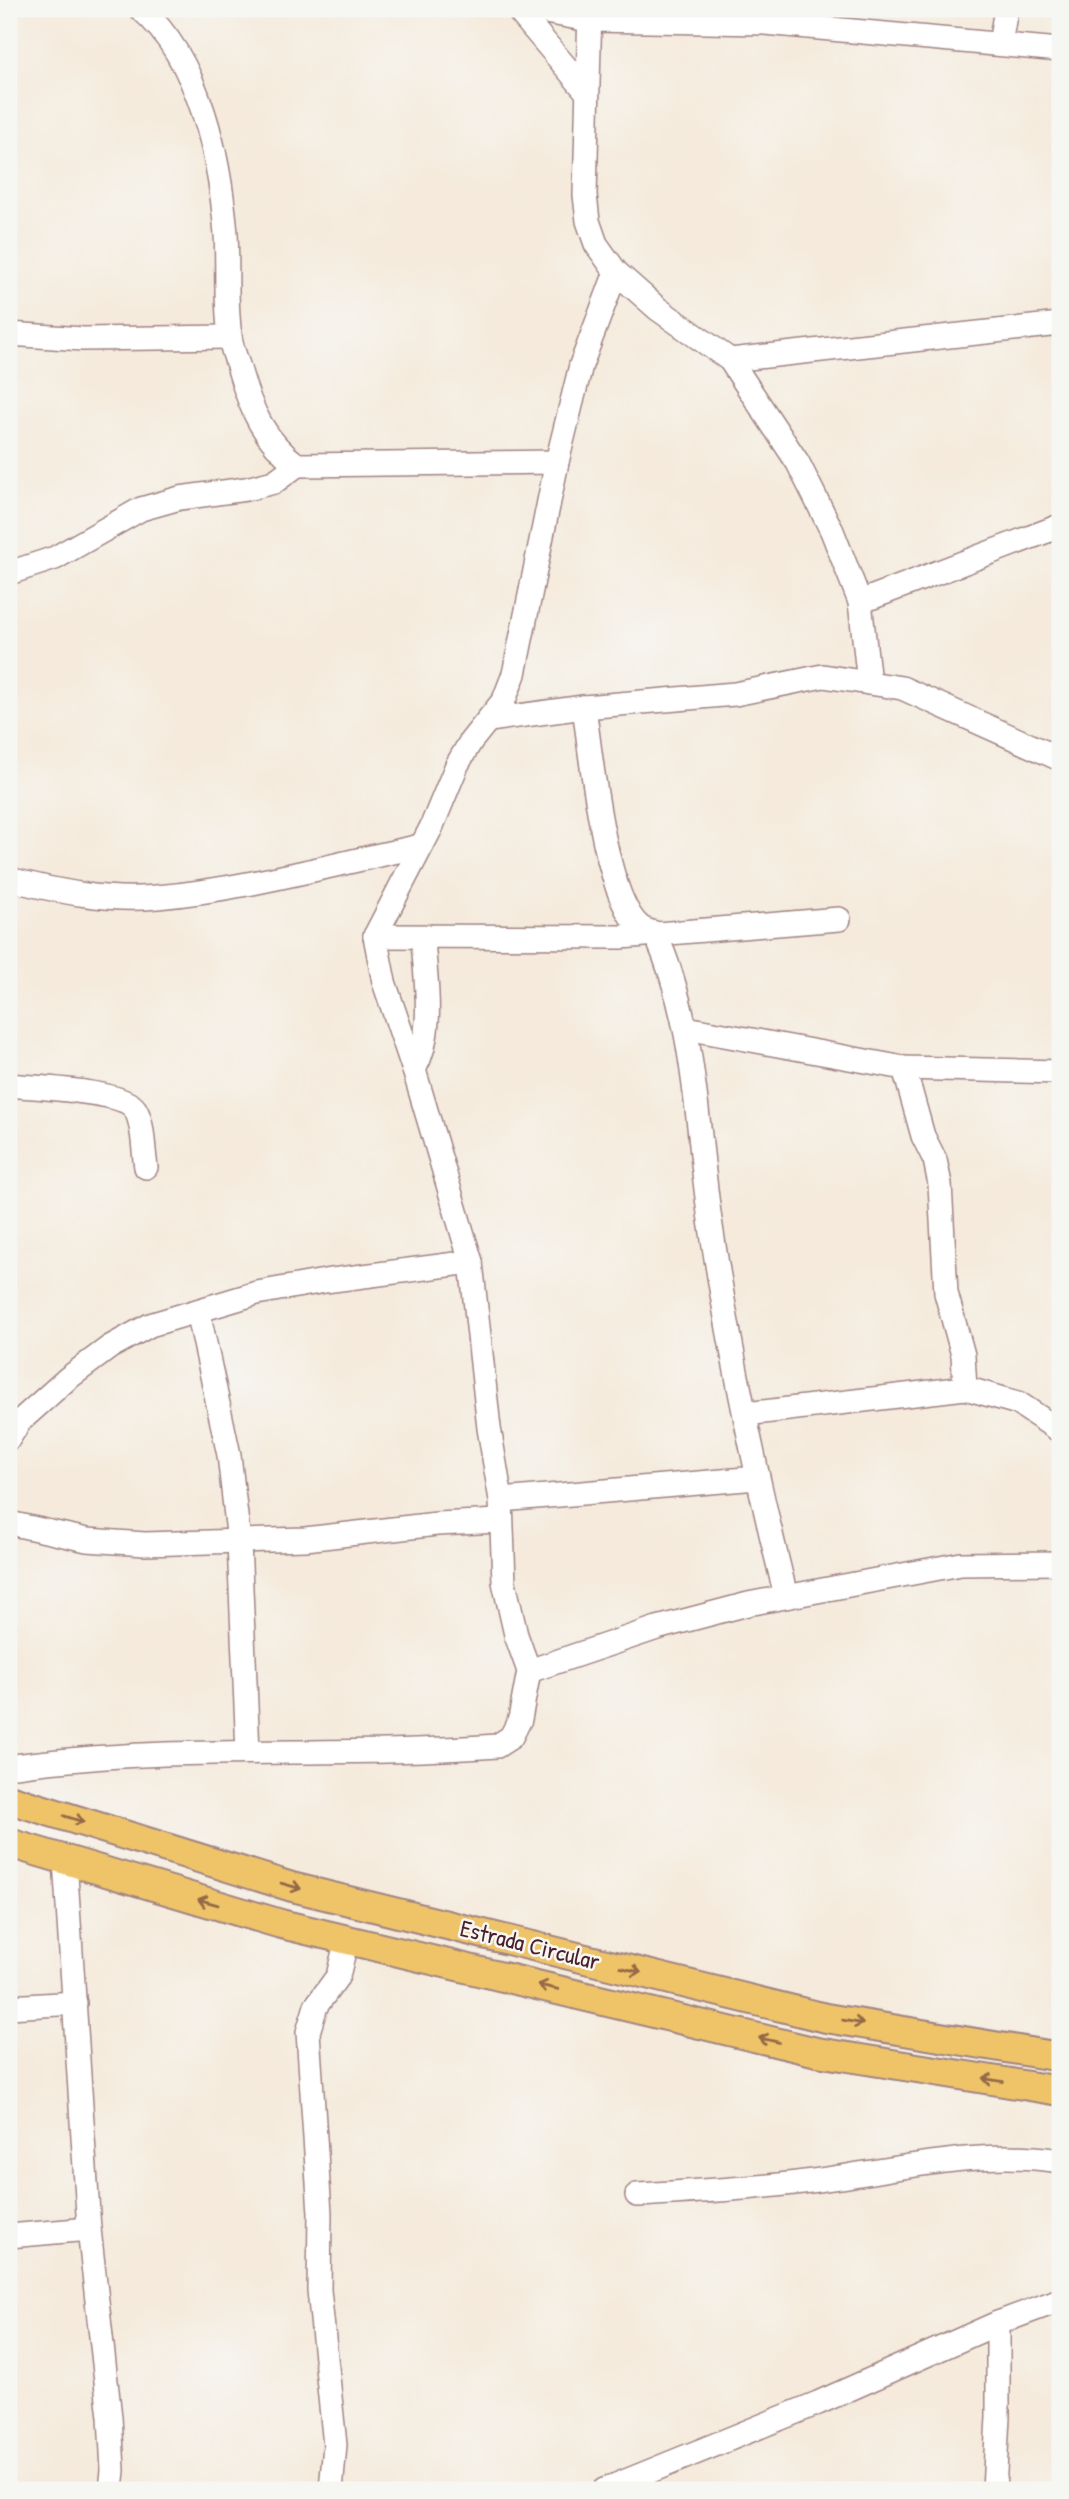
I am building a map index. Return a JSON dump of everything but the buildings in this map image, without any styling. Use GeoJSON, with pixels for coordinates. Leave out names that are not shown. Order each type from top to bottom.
{"type":"FeatureCollection","features":[{"type":"Feature","properties":{"kind":"main road","name":"Estrada Circular"},"geometry":{"type":"LineString","coordinates":[[9,1799],[292,1887],[826,2018],[1060,2057]]}},
{"type":"Feature","properties":{"kind":"main road","name":"Estrada Circular"},"geometry":{"type":"LineString","coordinates":[[9,1843],[281,1924],[817,2052],[1060,2091]]}},
{"type":"Feature","properties":{"kind":"street"},"geometry":{"type":"LineString","coordinates":[[141,9],[154,20],[186,69],[206,125],[226,231],[230,337],[252,413],[276,450],[297,465]]}},
{"type":"Feature","properties":{"kind":"street"},"geometry":{"type":"LineString","coordinates":[[517,9],[586,91]]}},
{"type":"Feature","properties":{"kind":"street"},"geometry":{"type":"LineString","coordinates":[[529,9],[589,15],[777,24],[1060,50]]}},
{"type":"Feature","properties":{"kind":"street"},"geometry":{"type":"LineString","coordinates":[[1000,44],[1006,9]]}},
{"type":"Feature","properties":{"kind":"street"},"geometry":{"type":"LineString","coordinates":[[589,15],[585,195],[596,244],[616,272],[658,309],[730,360],[798,463],[832,531],[860,602],[869,683]]}},
{"type":"Feature","properties":{"kind":"street"},"geometry":{"type":"LineString","coordinates":[[15,1766],[90,1757],[498,1746],[511,1737],[520,1719],[528,1671],[504,1582],[500,1510],[471,1262],[414,1070],[384,982],[375,936],[421,846],[457,765],[471,741],[504,700],[514,674],[557,462],[581,366],[616,272]]}},
{"type":"Feature","properties":{"kind":"street"},"geometry":{"type":"LineString","coordinates":[[730,360],[1060,324]]}},
{"type":"Feature","properties":{"kind":"street"},"geometry":{"type":"LineString","coordinates":[[9,334],[83,339],[230,337]]}},
{"type":"Feature","properties":{"kind":"street"},"geometry":{"type":"LineString","coordinates":[[9,573],[55,558],[141,509],[180,498],[274,482],[297,465],[557,462]]}},
{"type":"Feature","properties":{"kind":"street"},"geometry":{"type":"LineString","coordinates":[[860,602],[1060,526]]}},
{"type":"Feature","properties":{"kind":"street"},"geometry":{"type":"LineString","coordinates":[[489,720],[584,707],[735,694],[823,676],[902,688],[1060,759]]}},
{"type":"Feature","properties":{"kind":"street"},"geometry":{"type":"LineString","coordinates":[[584,707],[601,828],[615,880],[640,927],[655,933],[666,957],[686,1028],[724,1309],[757,1478],[786,1596]]}},
{"type":"Feature","properties":{"kind":"street"},"geometry":{"type":"LineString","coordinates":[[9,879],[64,893],[156,898],[254,881],[421,846]]}},
{"type":"Feature","properties":{"kind":"street"},"geometry":{"type":"LineString","coordinates":[[375,936],[621,937],[839,919]]}},
{"type":"Feature","properties":{"kind":"street"},"geometry":{"type":"LineString","coordinates":[[414,1070],[422,1056],[428,1025],[423,938]]}},
{"type":"Feature","properties":{"kind":"street"},"geometry":{"type":"LineString","coordinates":[[686,1028],[904,1068],[1060,1072]]}},
{"type":"Feature","properties":{"kind":"street"},"geometry":{"type":"LineString","coordinates":[[904,1068],[923,1136],[935,1160],[940,1184],[946,1293],[963,1355],[965,1388]]}},
{"type":"Feature","properties":{"kind":"street"},"geometry":{"type":"LineString","coordinates":[[9,1085],[104,1096],[129,1102],[137,1112],[146,1167]]}},
{"type":"Feature","properties":{"kind":"street"},"geometry":{"type":"LineString","coordinates":[[9,1438],[20,1421],[67,1379],[110,1347],[150,1325],[257,1293],[471,1262]]}},
{"type":"Feature","properties":{"kind":"street"},"geometry":{"type":"LineString","coordinates":[[198,1311],[229,1455],[239,1542],[248,1752]]}},
{"type":"Feature","properties":{"kind":"street"},"geometry":{"type":"LineString","coordinates":[[746,1414],[965,1388],[1018,1403],[1060,1431]]}},
{"type":"Feature","properties":{"kind":"street"},"geometry":{"type":"LineString","coordinates":[[9,1523],[87,1540],[145,1544],[239,1542],[757,1478]]}},
{"type":"Feature","properties":{"kind":"street"},"geometry":{"type":"LineString","coordinates":[[528,1671],[657,1628],[786,1596],[961,1564],[1060,1563]]}},
{"type":"Feature","properties":{"kind":"street"},"geometry":{"type":"LineString","coordinates":[[65,1860],[89,2228],[104,2344],[113,2470],[111,2490]]}},
{"type":"Feature","properties":{"kind":"street"},"geometry":{"type":"LineString","coordinates":[[331,2490],[335,2445],[319,2290],[320,2213],[308,2032],[316,2006],[338,1976],[347,1939]]}},
{"type":"Feature","properties":{"kind":"street"},"geometry":{"type":"LineString","coordinates":[[9,2007],[75,2003]]}},
{"type":"Feature","properties":{"kind":"street"},"geometry":{"type":"LineString","coordinates":[[637,2195],[736,2189],[833,2178],[936,2160],[1032,2156],[1060,2161]]}},
{"type":"Feature","properties":{"kind":"street"},"geometry":{"type":"LineString","coordinates":[[9,2236],[89,2228]]}},
{"type":"Feature","properties":{"kind":"street"},"geometry":{"type":"LineString","coordinates":[[604,2490],[818,2403],[998,2323],[1060,2300]]}},
{"type":"Feature","properties":{"kind":"street"},"geometry":{"type":"LineString","coordinates":[[994,2490],[999,2417],[998,2323]]}}]}
